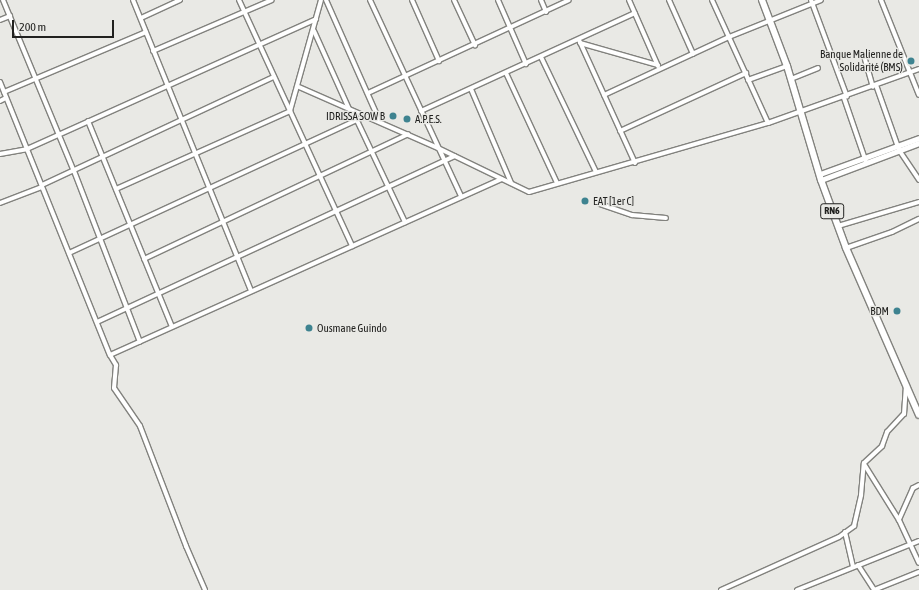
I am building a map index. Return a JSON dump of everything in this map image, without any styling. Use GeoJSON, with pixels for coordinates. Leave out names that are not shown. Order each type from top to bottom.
{"type":"FeatureCollection","features":[{"type":"Feature","properties":{"kind":"main road","name":"RN6"},"geometry":{"type":"LineString","coordinates":[[762,0],[771,19],[787,66],[820,177],[846,248],[919,415]]}},
{"type":"Feature","properties":{"kind":"street"},"geometry":{"type":"LineString","coordinates":[[3,0],[35,80],[60,134],[140,342]]}},
{"type":"Feature","properties":{"kind":"street"},"geometry":{"type":"LineString","coordinates":[[133,0],[251,291]]}},
{"type":"Feature","properties":{"kind":"street"},"geometry":{"type":"LineString","coordinates":[[141,18],[180,0]]}},
{"type":"Feature","properties":{"kind":"street"},"geometry":{"type":"LineString","coordinates":[[238,0],[352,246]]}},
{"type":"Feature","properties":{"kind":"street"},"geometry":{"type":"LineString","coordinates":[[153,51],[272,0]]}},
{"type":"Feature","properties":{"kind":"street"},"geometry":{"type":"LineString","coordinates":[[116,189],[290,111],[299,87],[321,0]]}},
{"type":"Feature","properties":{"kind":"street"},"geometry":{"type":"LineString","coordinates":[[326,0],[380,122]]}},
{"type":"Feature","properties":{"kind":"street"},"geometry":{"type":"LineString","coordinates":[[370,0],[461,196]]}},
{"type":"Feature","properties":{"kind":"street"},"geometry":{"type":"LineString","coordinates":[[412,0],[439,61]]}},
{"type":"Feature","properties":{"kind":"street"},"geometry":{"type":"LineString","coordinates":[[454,0],[474,45]]}},
{"type":"Feature","properties":{"kind":"street"},"geometry":{"type":"LineString","coordinates":[[498,0],[526,64]]}},
{"type":"Feature","properties":{"kind":"street"},"geometry":{"type":"LineString","coordinates":[[540,0],[546,12]]}},
{"type":"Feature","properties":{"kind":"street"},"geometry":{"type":"LineString","coordinates":[[368,93],[546,12],[569,0]]}},
{"type":"Feature","properties":{"kind":"street"},"geometry":{"type":"LineString","coordinates":[[629,0],[659,67]]}},
{"type":"Feature","properties":{"kind":"street"},"geometry":{"type":"LineString","coordinates":[[669,0],[693,54]]}},
{"type":"Feature","properties":{"kind":"street"},"geometry":{"type":"LineString","coordinates":[[712,0],[768,123]]}},
{"type":"Feature","properties":{"kind":"street"},"geometry":{"type":"LineString","coordinates":[[604,95],[659,67],[693,54],[811,2],[821,0]]}},
{"type":"Feature","properties":{"kind":"street"},"geometry":{"type":"LineString","coordinates":[[882,0],[919,95]]}},
{"type":"Feature","properties":{"kind":"street"},"geometry":{"type":"LineString","coordinates":[[811,2],[866,160]]}},
{"type":"Feature","properties":{"kind":"street"},"geometry":{"type":"LineString","coordinates":[[421,111],[579,41],[635,13]]}},
{"type":"Feature","properties":{"kind":"street"},"geometry":{"type":"LineString","coordinates":[[0,20],[10,16]]}},
{"type":"Feature","properties":{"kind":"street"},"geometry":{"type":"LineString","coordinates":[[0,154],[27,149],[316,19]]}},
{"type":"Feature","properties":{"kind":"street"},"geometry":{"type":"LineString","coordinates":[[314,30],[349,109]]}},
{"type":"Feature","properties":{"kind":"street"},"geometry":{"type":"LineString","coordinates":[[4,92],[35,80],[74,60],[146,32]]}},
{"type":"Feature","properties":{"kind":"street"},"geometry":{"type":"LineString","coordinates":[[579,41],[659,67]]}},
{"type":"Feature","properties":{"kind":"street"},"geometry":{"type":"LineString","coordinates":[[579,41],[635,163]]}},
{"type":"Feature","properties":{"kind":"street"},"geometry":{"type":"LineString","coordinates":[[864,56],[874,86],[899,148],[919,180]]}},
{"type":"Feature","properties":{"kind":"street"},"geometry":{"type":"LineString","coordinates":[[541,57],[596,172]]}},
{"type":"Feature","properties":{"kind":"street"},"geometry":{"type":"LineString","coordinates":[[748,80],[787,66]]}},
{"type":"Feature","properties":{"kind":"street"},"geometry":{"type":"LineString","coordinates":[[791,79],[818,68]]}},
{"type":"Feature","properties":{"kind":"street"},"geometry":{"type":"LineString","coordinates":[[299,87],[353,112],[408,134],[529,192],[596,172],[635,163],[801,113],[919,69]]}},
{"type":"Feature","properties":{"kind":"street"},"geometry":{"type":"LineString","coordinates":[[506,73],[557,183]]}},
{"type":"Feature","properties":{"kind":"street"},"geometry":{"type":"LineString","coordinates":[[620,131],[746,73]]}},
{"type":"Feature","properties":{"kind":"street"},"geometry":{"type":"LineString","coordinates":[[0,203],[42,186],[274,77]]}},
{"type":"Feature","properties":{"kind":"street"},"geometry":{"type":"LineString","coordinates":[[0,82],[110,355],[116,365],[114,388],[140,426],[186,546],[205,590]]}},
{"type":"Feature","properties":{"kind":"street"},"geometry":{"type":"LineString","coordinates":[[470,89],[511,184]]}},
{"type":"Feature","properties":{"kind":"street"},"geometry":{"type":"LineString","coordinates":[[0,101],[6,98]]}},
{"type":"Feature","properties":{"kind":"street"},"geometry":{"type":"LineString","coordinates":[[353,112],[405,222]]}},
{"type":"Feature","properties":{"kind":"street"},"geometry":{"type":"LineString","coordinates":[[69,253],[365,116]]}},
{"type":"Feature","properties":{"kind":"street"},"geometry":{"type":"LineString","coordinates":[[88,122],[172,327]]}},
{"type":"Feature","properties":{"kind":"street"},"geometry":{"type":"LineString","coordinates":[[144,259],[372,153],[408,134]]}},
{"type":"Feature","properties":{"kind":"street"},"geometry":{"type":"LineString","coordinates":[[899,148],[919,138]]}},
{"type":"Feature","properties":{"kind":"street"},"geometry":{"type":"LineString","coordinates":[[820,177],[899,148],[919,143]]}},
{"type":"Feature","properties":{"kind":"street"},"geometry":{"type":"LineString","coordinates":[[97,322],[158,292],[454,156]]}},
{"type":"Feature","properties":{"kind":"street"},"geometry":{"type":"LineString","coordinates":[[110,355],[501,179]]}},
{"type":"Feature","properties":{"kind":"street"},"geometry":{"type":"LineString","coordinates":[[838,226],[919,202]]}},
{"type":"Feature","properties":{"kind":"street"},"geometry":{"type":"LineString","coordinates":[[600,204],[632,215],[666,218]]}},
{"type":"Feature","properties":{"kind":"street"},"geometry":{"type":"LineString","coordinates":[[846,248],[892,232],[919,219]]}},
{"type":"Feature","properties":{"kind":"street"},"geometry":{"type":"LineString","coordinates":[[721,590],[845,532],[854,526],[861,495],[864,463],[882,446],[887,432],[904,414],[906,386]]}},
{"type":"Feature","properties":{"kind":"street"},"geometry":{"type":"LineString","coordinates":[[864,463],[899,520],[919,563]]}},
{"type":"Feature","properties":{"kind":"street"},"geometry":{"type":"LineString","coordinates":[[899,520],[913,488],[919,485]]}},
{"type":"Feature","properties":{"kind":"street"},"geometry":{"type":"LineString","coordinates":[[845,532],[853,567]]}},
{"type":"Feature","properties":{"kind":"street"},"geometry":{"type":"LineString","coordinates":[[797,590],[919,541]]}},
{"type":"Feature","properties":{"kind":"street"},"geometry":{"type":"LineString","coordinates":[[858,565],[874,590],[919,572]]}},
{"type":"Feature","properties":{"kind":"place","name":"Banque Malienne de Solidarité (BMS)"},"geometry":{"type":"Point","coordinates":[911,61]}},
{"type":"Feature","properties":{"kind":"place","name":"IDRISSA SOW B"},"geometry":{"type":"Point","coordinates":[393,116]}},
{"type":"Feature","properties":{"kind":"place","name":"A.P.E.S."},"geometry":{"type":"Point","coordinates":[407,119]}},
{"type":"Feature","properties":{"kind":"place","name":"EAT [1er C]"},"geometry":{"type":"Point","coordinates":[585,201]}},
{"type":"Feature","properties":{"kind":"place","name":"BDM"},"geometry":{"type":"Point","coordinates":[897,311]}},
{"type":"Feature","properties":{"kind":"place","name":"Ousmane Guindo"},"geometry":{"type":"Point","coordinates":[309,328]}}]}
